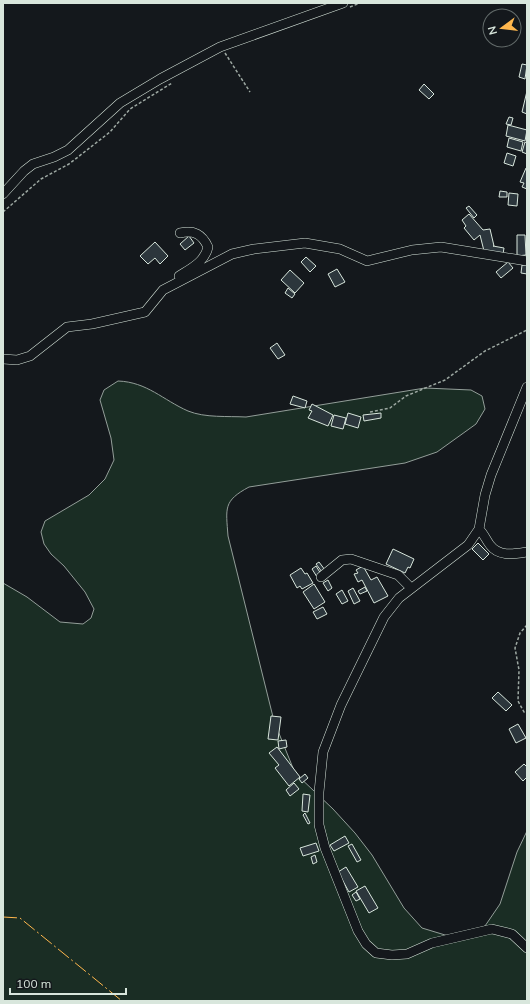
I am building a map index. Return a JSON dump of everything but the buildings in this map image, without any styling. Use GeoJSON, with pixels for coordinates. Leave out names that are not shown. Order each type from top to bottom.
{"type":"FeatureCollection","features":[{"type":"Feature","properties":{"kind":"street"},"geometry":{"type":"LineString","coordinates":[[3,194],[28,168],[68,150],[120,103],[160,79],[220,47],[344,6]]}},
{"type":"Feature","properties":{"kind":"street"},"geometry":{"type":"LineString","coordinates":[[168,287],[173,280],[201,261],[207,253],[208,247],[206,242],[197,234],[192,232],[180,234]]}},
{"type":"Feature","properties":{"kind":"street"},"geometry":{"type":"LineString","coordinates":[[3,359],[17,360],[30,356],[67,327],[92,324],[145,312],[159,294],[168,287],[232,254],[254,249],[305,243],[344,250],[364,260],[412,250],[441,247],[527,261]]}},
{"type":"Feature","properties":{"kind":"street"},"geometry":{"type":"LineString","coordinates":[[527,387],[491,475],[485,495],[479,529],[468,545],[398,598],[384,617],[341,705],[323,752],[319,792],[319,825],[324,848],[358,931],[366,944],[376,953],[406,954],[432,944],[492,929],[512,934],[527,948]]}},
{"type":"Feature","properties":{"kind":"street"},"geometry":{"type":"LineString","coordinates":[[479,529],[490,546],[498,552],[509,554],[527,552]]}},
{"type":"Feature","properties":{"kind":"street"},"geometry":{"type":"LineString","coordinates":[[321,577],[342,560],[351,559],[398,575],[411,588]]}},
{"type":"Feature","properties":{"kind":"path"},"geometry":{"type":"LineString","coordinates":[[344,6],[360,3]]}},
{"type":"Feature","properties":{"kind":"path"},"geometry":{"type":"LineString","coordinates":[[230,50],[224,52],[250,92]]}},
{"type":"Feature","properties":{"kind":"path"},"geometry":{"type":"LineString","coordinates":[[3,212],[41,179],[64,168],[110,132],[130,109],[172,83]]}},
{"type":"Feature","properties":{"kind":"path"},"geometry":{"type":"LineString","coordinates":[[370,412],[390,408],[406,396],[445,380],[485,350],[527,330]]}},
{"type":"Feature","properties":{"kind":"path"},"geometry":{"type":"LineString","coordinates":[[527,625],[520,633],[515,648],[519,670],[518,701],[524,712],[527,713]]}},
{"type":"Feature","properties":{"kind":"green space"},"geometry":{"type":"Polygon","coordinates":[[[118,381],[128,382],[146,388],[188,411],[202,415],[217,416],[246,417],[425,388],[471,390],[482,396],[485,409],[476,424],[437,452],[405,463],[249,487],[230,501],[227,512],[227,526],[228,536],[274,721],[295,773],[333,809],[355,833],[372,855],[404,908],[422,928],[455,938],[485,926],[500,904],[517,852],[527,831],[527,1001],[3,1001],[3,583],[27,597],[60,622],[83,624],[91,618],[94,609],[85,592],[64,566],[51,554],[44,544],[41,532],[45,521],[89,495],[105,479],[114,460],[111,438],[100,400],[104,390],[118,381]]]}},
{"type":"Feature","properties":{"kind":"power"},"geometry":{"type":"LineString","coordinates":[[3,917],[20,918],[122,1001]]}}]}
